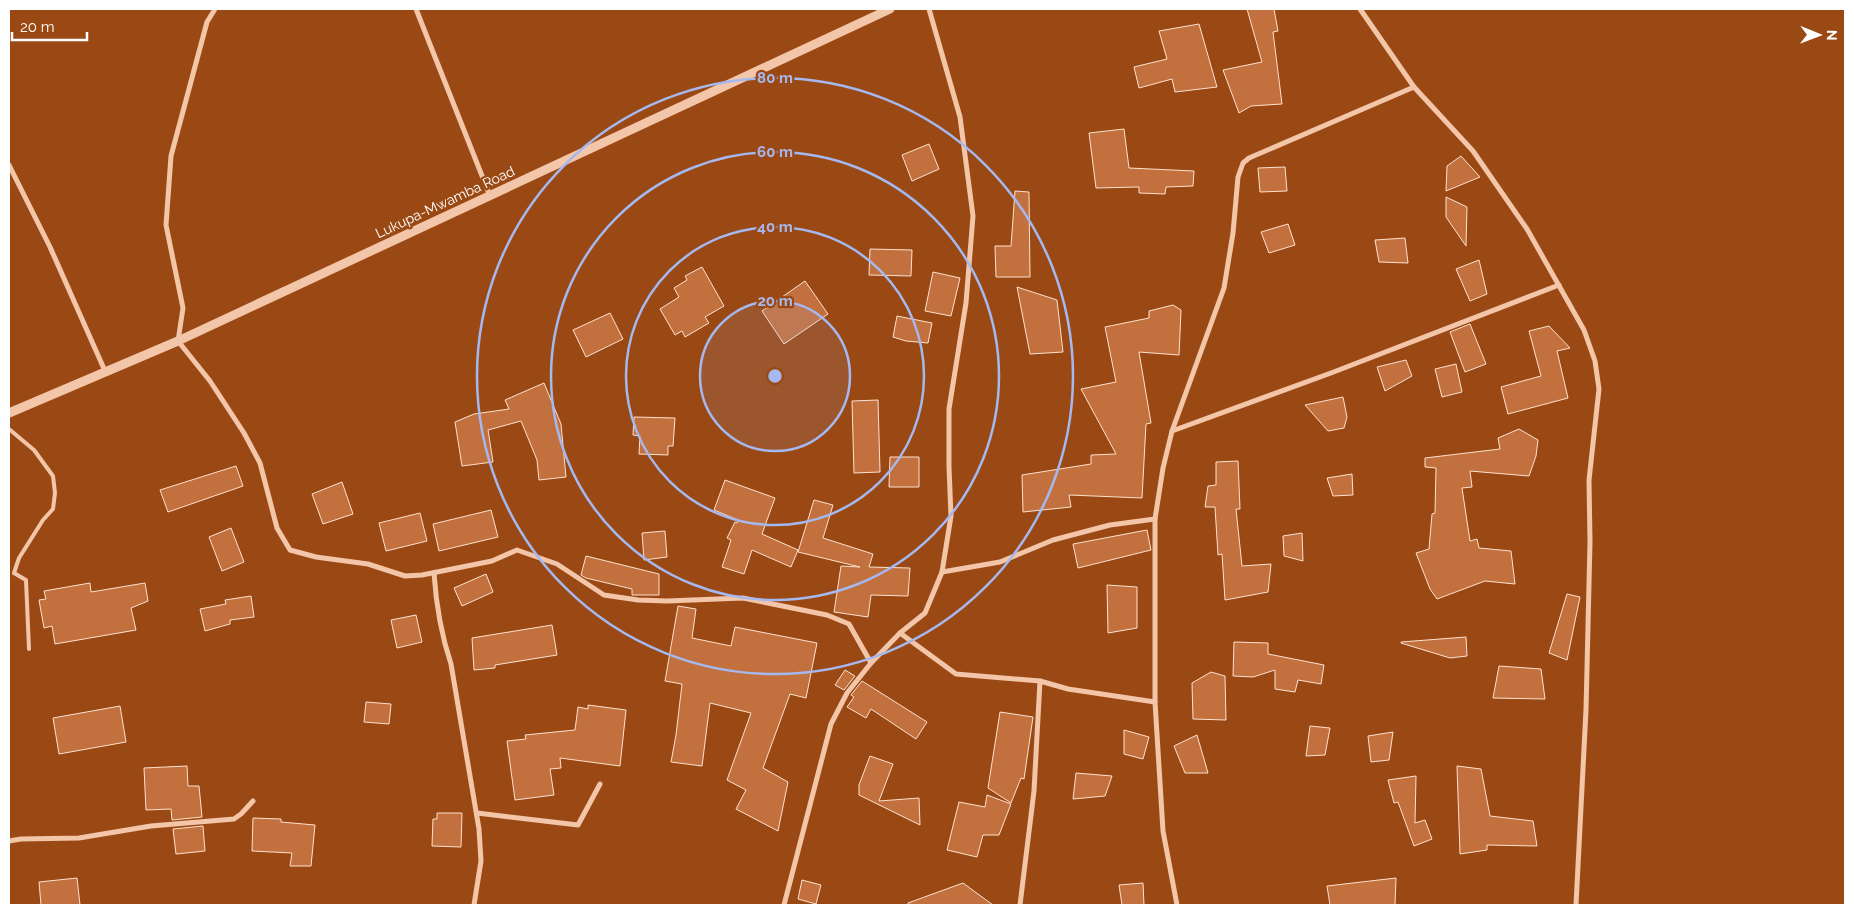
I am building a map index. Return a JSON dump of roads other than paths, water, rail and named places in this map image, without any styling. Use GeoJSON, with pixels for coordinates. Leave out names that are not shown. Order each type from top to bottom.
{"type":"FeatureCollection","features":[{"type":"Feature","properties":{"kind":"street"},"geometry":{"type":"LineString","coordinates":[[215,9],[207,22],[171,156],[166,225],[183,308],[178,341],[210,381],[244,433],[260,463],[276,528],[290,550],[316,557],[368,564],[405,576],[434,573],[492,561],[517,550],[557,564],[604,595],[638,600],[667,601],[743,598],[827,615],[849,624],[871,663]]}},
{"type":"Feature","properties":{"kind":"street"},"geometry":{"type":"LineString","coordinates":[[416,9],[490,196]]}},
{"type":"Feature","properties":{"kind":"street","name":"Lukupa-Mwamba Road"},"geometry":{"type":"LineString","coordinates":[[9,412],[178,341],[890,9]]}},
{"type":"Feature","properties":{"kind":"street"},"geometry":{"type":"LineString","coordinates":[[784,905],[831,724],[847,693],[871,663],[900,633],[925,613],[942,572],[951,516],[948,467],[949,409],[966,303],[973,216],[960,117],[928,9]]}},
{"type":"Feature","properties":{"kind":"street"},"geometry":{"type":"LineString","coordinates":[[1360,9],[1414,87],[1473,151],[1527,229],[1584,330],[1595,361],[1599,390],[1589,480],[1590,542],[1586,710],[1576,905]]}},
{"type":"Feature","properties":{"kind":"street"},"geometry":{"type":"LineString","coordinates":[[1177,905],[1163,831],[1155,702],[1155,519],[1163,468],[1172,431],[1224,288],[1233,233],[1238,177],[1242,164],[1249,158],[1414,87]]}},
{"type":"Feature","properties":{"kind":"street"},"geometry":{"type":"LineString","coordinates":[[9,165],[50,247],[105,371]]}},
{"type":"Feature","properties":{"kind":"street"},"geometry":{"type":"LineString","coordinates":[[1172,431],[1559,285]]}},
{"type":"Feature","properties":{"kind":"street"},"geometry":{"type":"LineString","coordinates":[[942,572],[1000,562],[1053,540],[1110,525],[1155,519]]}},
{"type":"Feature","properties":{"kind":"street"},"geometry":{"type":"LineString","coordinates":[[434,573],[436,604],[444,643],[451,664],[476,813],[481,861],[474,905]]}},
{"type":"Feature","properties":{"kind":"street"},"geometry":{"type":"LineString","coordinates":[[900,633],[956,674],[1040,681],[1068,689],[1155,702]]}},
{"type":"Feature","properties":{"kind":"street"},"geometry":{"type":"LineString","coordinates":[[1020,905],[1034,791],[1040,681]]}},
{"type":"Feature","properties":{"kind":"street"},"geometry":{"type":"LineString","coordinates":[[476,813],[578,825],[600,784]]}},
{"type":"Feature","properties":{"kind":"street"},"geometry":{"type":"LineString","coordinates":[[9,841],[79,838],[151,826],[234,819],[253,801]]}},
{"type":"Feature","properties":{"kind":"lane"},"geometry":{"type":"LineString","coordinates":[[9,428],[34,450],[53,476],[55,493],[53,509],[43,520],[20,558],[14,573],[26,580],[30,649]]}}]}
